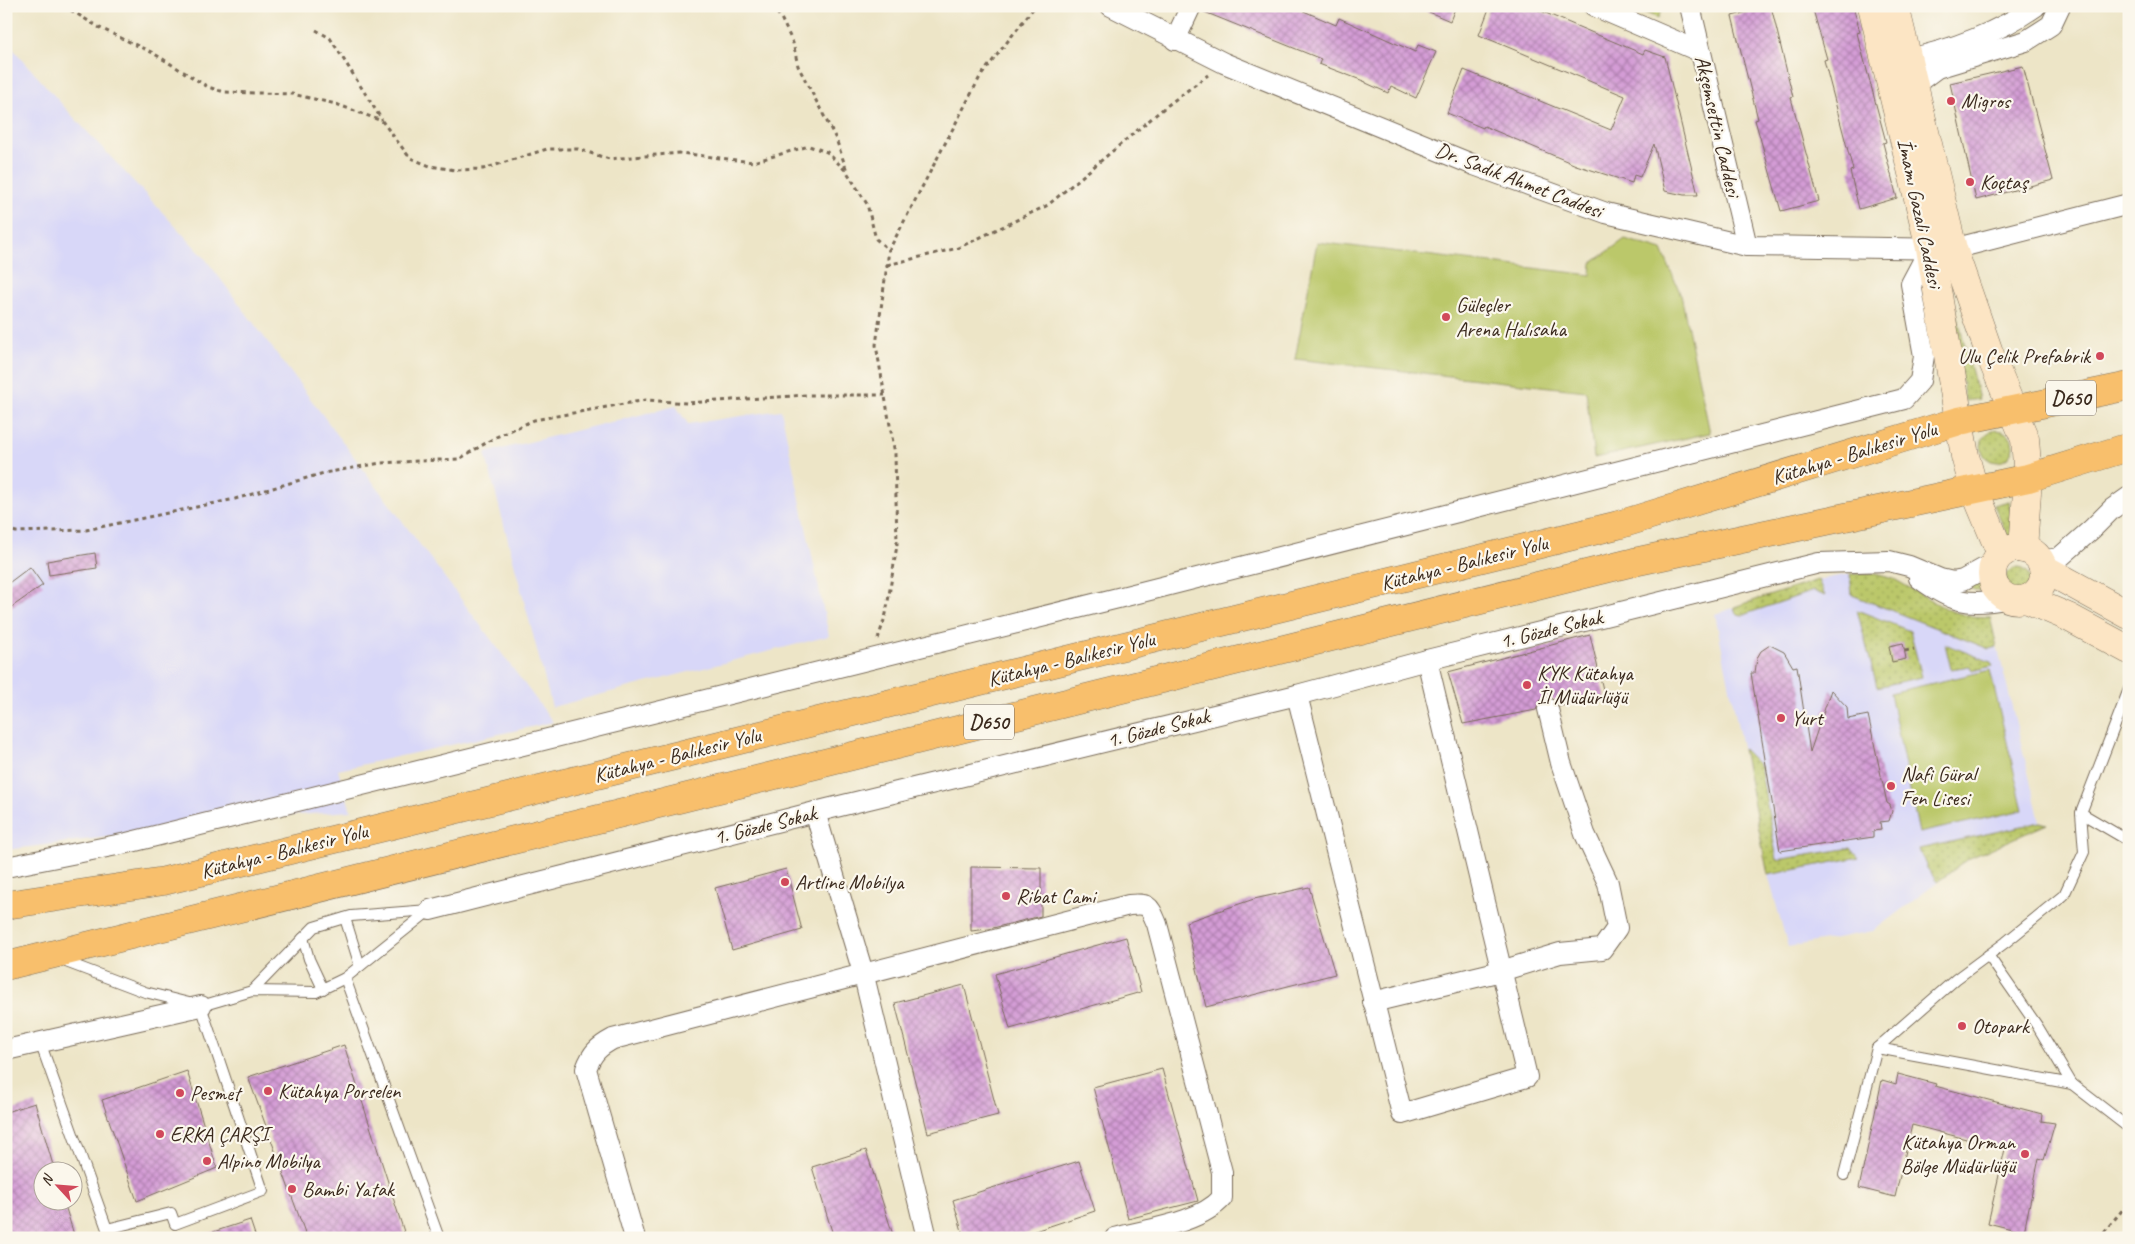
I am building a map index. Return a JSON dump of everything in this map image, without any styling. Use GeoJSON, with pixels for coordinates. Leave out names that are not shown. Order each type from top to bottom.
{"type":"FeatureCollection","features":[{"type":"Feature","properties":{"kind":"highway","name":"Kütahya - Balıkesir Yolu"},"geometry":{"type":"LineString","coordinates":[[6,905],[164,881],[1618,525],[1959,421],[2129,386]]}},
{"type":"Feature","properties":{"kind":"highway","name":"Kütahya - Balıkesir Yolu"},"geometry":{"type":"LineString","coordinates":[[6,966],[1634,562],[2028,478],[2129,447]]}},
{"type":"Feature","properties":{"kind":"main road","name":"İmamı Gazali Caddesi"},"geometry":{"type":"LineString","coordinates":[[1872,6],[1942,248],[1990,355],[2024,439],[2028,478],[2020,559]]}},
{"type":"Feature","properties":{"kind":"main road","name":"İmamı Gazali Caddesi"},"geometry":{"type":"LineString","coordinates":[[1895,6],[1911,72],[1942,248],[1959,421],[1974,489],[2020,559]]}},
{"type":"Feature","properties":{"kind":"main road"},"geometry":{"type":"LineString","coordinates":[[2020,559],[1992,579],[1995,587],[2017,598],[2068,617],[2129,650]]}},
{"type":"Feature","properties":{"kind":"main road"},"geometry":{"type":"LineString","coordinates":[[2017,598],[2032,595],[2042,583],[2020,559]]}},
{"type":"Feature","properties":{"kind":"main road"},"geometry":{"type":"LineString","coordinates":[[2020,559],[2129,615]]}},
{"type":"Feature","properties":{"kind":"street","name":"Dr. Sadık Ahmet Caddesi"},"geometry":{"type":"LineString","coordinates":[[1111,6],[1175,40],[1224,63],[1474,165],[1606,213],[1747,246],[1942,248],[2129,204]]}},
{"type":"Feature","properties":{"kind":"street"},"geometry":{"type":"LineString","coordinates":[[1175,40],[1191,6]]}},
{"type":"Feature","properties":{"kind":"street"},"geometry":{"type":"LineString","coordinates":[[1594,6],[1701,52]]}},
{"type":"Feature","properties":{"kind":"street","name":"Akşemsettin Caddesi"},"geometry":{"type":"LineString","coordinates":[[1690,6],[1747,246]]}},
{"type":"Feature","properties":{"kind":"street"},"geometry":{"type":"LineString","coordinates":[[1911,72],[1936,54],[2015,21],[2036,6]]}},
{"type":"Feature","properties":{"kind":"street"},"geometry":{"type":"LineString","coordinates":[[1911,72],[1936,68],[2026,41],[2051,25],[2060,6]]}},
{"type":"Feature","properties":{"kind":"street"},"geometry":{"type":"LineString","coordinates":[[6,867],[127,843],[1546,491],[1904,399],[1920,381],[1924,356],[1911,284],[1942,248]]}},
{"type":"Feature","properties":{"kind":"street"},"geometry":{"type":"LineString","coordinates":[[1889,561],[1953,582],[2020,559],[2059,558],[2112,509],[2129,497]]}},
{"type":"Feature","properties":{"kind":"street"},"geometry":{"type":"LineString","coordinates":[[1889,561],[1944,595],[1962,602],[1974,604],[2017,598]]}},
{"type":"Feature","properties":{"kind":"street","name":"1. Gözde Sokak"},"geometry":{"type":"LineString","coordinates":[[430,910],[815,812],[1297,695],[1427,660],[1819,563],[1889,561]]}},
{"type":"Feature","properties":{"kind":"street"},"geometry":{"type":"LineString","coordinates":[[1297,695],[1402,1114],[1527,1078],[1427,660]]}},
{"type":"Feature","properties":{"kind":"street"},"geometry":{"type":"LineString","coordinates":[[1373,1002],[1501,971],[1560,954],[1602,949],[1616,928],[1608,883],[1585,834],[1561,762],[1548,709]]}},
{"type":"Feature","properties":{"kind":"street"},"geometry":{"type":"LineString","coordinates":[[815,812],[864,976],[927,1238]]}},
{"type":"Feature","properties":{"kind":"street"},"geometry":{"type":"LineString","coordinates":[[635,1238],[586,1069],[592,1054],[599,1046],[613,1039],[864,976],[1129,905],[1143,904],[1150,908],[1157,924],[1222,1172],[1222,1198],[1215,1206],[1198,1216],[1115,1238]]}},
{"type":"Feature","properties":{"kind":"street"},"geometry":{"type":"LineString","coordinates":[[6,1050],[201,1006]]}},
{"type":"Feature","properties":{"kind":"lane"},"geometry":{"type":"LineString","coordinates":[[1844,1175],[1877,1048],[1956,979],[2064,895],[2084,852],[2081,813],[2129,689]]}},
{"type":"Feature","properties":{"kind":"lane"},"geometry":{"type":"LineString","coordinates":[[2081,813],[2129,841]]}},
{"type":"Feature","properties":{"kind":"lane"},"geometry":{"type":"LineString","coordinates":[[50,956],[145,992],[201,1006],[252,991],[316,992],[345,978],[430,910]]}},
{"type":"Feature","properties":{"kind":"lane"},"geometry":{"type":"LineString","coordinates":[[252,991],[314,927],[344,918],[430,910]]}},
{"type":"Feature","properties":{"kind":"lane"},"geometry":{"type":"LineString","coordinates":[[344,918],[360,966]]}},
{"type":"Feature","properties":{"kind":"lane"},"geometry":{"type":"LineString","coordinates":[[302,938],[309,960],[323,989]]}},
{"type":"Feature","properties":{"kind":"lane"},"geometry":{"type":"LineString","coordinates":[[1988,955],[2038,1027],[2072,1084],[2129,1128]]}},
{"type":"Feature","properties":{"kind":"lane"},"geometry":{"type":"LineString","coordinates":[[345,978],[439,1238]]}},
{"type":"Feature","properties":{"kind":"lane"},"geometry":{"type":"LineString","coordinates":[[40,1042],[108,1229],[171,1213],[175,1224],[263,1191],[201,1006]]}},
{"type":"Feature","properties":{"kind":"lane"},"geometry":{"type":"LineString","coordinates":[[1877,1048],[2072,1084]]}},
{"type":"Feature","properties":{"kind":"path"},"geometry":{"type":"LineString","coordinates":[[64,6],[100,28],[153,53],[208,87],[224,92],[292,94],[336,104],[382,121]]}},
{"type":"Feature","properties":{"kind":"path"},"geometry":{"type":"LineString","coordinates":[[772,6],[781,18],[793,43],[798,66],[836,139],[847,172],[866,204],[876,239],[889,250]]}},
{"type":"Feature","properties":{"kind":"path"},"geometry":{"type":"LineString","coordinates":[[871,658],[886,614],[897,545],[895,454],[876,345],[889,250],[980,77],[1035,6]]}},
{"type":"Feature","properties":{"kind":"path"},"geometry":{"type":"LineString","coordinates":[[316,30],[330,38],[382,121],[410,158],[430,166],[455,170],[482,169],[547,148],[578,149],[609,159],[680,153],[753,162],[809,146],[827,152],[847,172]]}},
{"type":"Feature","properties":{"kind":"path"},"geometry":{"type":"LineString","coordinates":[[887,265],[958,248],[1048,206],[1164,108],[1224,63]]}},
{"type":"Feature","properties":{"kind":"path"},"geometry":{"type":"LineString","coordinates":[[6,529],[16,532],[86,530],[234,499],[324,473],[381,463],[459,459],[496,436],[534,420],[646,400],[687,403],[807,395],[885,394]]}},
{"type":"Feature","properties":{"kind":"path"},"geometry":{"type":"LineString","coordinates":[[1905,651],[1914,649]]}},
{"type":"Feature","properties":{"kind":"path"},"geometry":{"type":"LineString","coordinates":[[2099,1238],[2129,1202]]}},
{"type":"Feature","properties":{"kind":"shaded area"},"geometry":{"type":"Polygon","coordinates":[[[6,41],[67,110],[204,257],[553,722],[338,770],[351,811],[256,818],[6,850],[6,41]]]}},
{"type":"Feature","properties":{"kind":"shaded area"},"geometry":{"type":"Polygon","coordinates":[[[676,406],[688,424],[781,410],[829,636],[552,707],[485,453],[676,406]]]}},
{"type":"Feature","properties":{"kind":"shaded area","name":"Nafi Güral Fen Lisesi"},"geometry":{"type":"Polygon","coordinates":[[[1855,573],[1875,574],[1894,579],[1948,610],[1968,616],[1990,617],[2040,821],[2047,824],[1970,858],[1873,931],[1788,947],[1768,875],[1715,614],[1818,580],[1855,573]]]}},
{"type":"Feature","properties":{"kind":"green space"},"geometry":{"type":"Polygon","coordinates":[[[1630,6],[1663,6],[1658,18],[1630,6]]]}},
{"type":"Feature","properties":{"kind":"green space","name":"Güleçler Arena Halısaha"},"geometry":{"type":"Polygon","coordinates":[[[1625,239],[1662,250],[1681,295],[1710,433],[1594,458],[1586,391],[1295,359],[1317,242],[1591,275],[1592,263],[1625,239]]]}},
{"type":"Feature","properties":{"kind":"green space"},"geometry":{"type":"Polygon","coordinates":[[[1945,270],[1979,399],[1965,401],[1945,270]]]}},
{"type":"Feature","properties":{"kind":"green space"},"geometry":{"type":"Polygon","coordinates":[[[1997,430],[2009,434],[2013,446],[2009,458],[1997,462],[1985,458],[1981,446],[1985,434],[1997,430]]]}},
{"type":"Feature","properties":{"kind":"green space"},"geometry":{"type":"Polygon","coordinates":[[[2009,501],[2014,539],[2009,540],[1994,505],[2009,501]]]}},
{"type":"Feature","properties":{"kind":"green space"},"geometry":{"type":"Polygon","coordinates":[[[2018,568],[2027,572],[2031,581],[2027,590],[2018,594],[2009,590],[2005,581],[2009,572],[2018,568]]]}},
{"type":"Feature","properties":{"kind":"green space"},"geometry":{"type":"Polygon","coordinates":[[[1987,572],[1990,592],[1977,591],[1964,585],[1987,572]]]}},
{"type":"Feature","properties":{"kind":"green space"},"geometry":{"type":"Polygon","coordinates":[[[1850,574],[1875,574],[1894,579],[1948,610],[1968,616],[1990,617],[1997,647],[1989,649],[1852,595],[1850,574]]]}},
{"type":"Feature","properties":{"kind":"green space"},"geometry":{"type":"Polygon","coordinates":[[[1818,580],[1825,596],[1813,591],[1743,615],[1736,614],[1734,607],[1818,580]]]}},
{"type":"Feature","properties":{"kind":"green space"},"geometry":{"type":"Polygon","coordinates":[[[1857,610],[1910,631],[1922,677],[1877,687],[1857,610]]]}},
{"type":"Feature","properties":{"kind":"green space"},"geometry":{"type":"Polygon","coordinates":[[[1945,644],[1991,662],[1993,666],[1972,671],[1970,666],[1951,669],[1945,644]]]}},
{"type":"Feature","properties":{"kind":"green space"},"geometry":{"type":"Polygon","coordinates":[[[1990,670],[2023,810],[1919,833],[1890,693],[1990,670]]]}},
{"type":"Feature","properties":{"kind":"green space"},"geometry":{"type":"Polygon","coordinates":[[[1743,749],[1760,766],[1777,860],[1851,848],[1859,857],[1768,875],[1743,749]]]}},
{"type":"Feature","properties":{"kind":"green space"},"geometry":{"type":"Polygon","coordinates":[[[2040,822],[2047,824],[1970,858],[1937,882],[1927,868],[1919,849],[2040,822]]]}},
{"type":"Feature","properties":{"kind":"building"},"geometry":{"type":"Polygon","coordinates":[[[1203,6],[1292,6],[1336,25],[1339,18],[1415,52],[1418,45],[1436,52],[1416,98],[1391,86],[1388,93],[1366,82],[1319,64],[1321,59],[1202,11],[1203,6]]]}},
{"type":"Feature","properties":{"kind":"building"},"geometry":{"type":"Polygon","coordinates":[[[1415,6],[1456,6],[1450,21],[1415,6]]]}},
{"type":"Feature","properties":{"kind":"building"},"geometry":{"type":"Polygon","coordinates":[[[1490,6],[1529,6],[1643,54],[1645,50],[1665,57],[1698,195],[1684,195],[1665,191],[1654,144],[1640,177],[1634,175],[1632,183],[1576,165],[1484,126],[1483,128],[1447,113],[1464,70],[1611,130],[1625,96],[1479,35],[1490,6]]]}},
{"type":"Feature","properties":{"kind":"building"},"geometry":{"type":"Polygon","coordinates":[[[1771,6],[1793,97],[1791,98],[1819,201],[1781,211],[1755,120],[1758,119],[1732,16],[1771,6]]]}},
{"type":"Feature","properties":{"kind":"building"},"geometry":{"type":"Polygon","coordinates":[[[1812,6],[1853,6],[1860,32],[1857,33],[1886,142],[1883,143],[1897,198],[1859,209],[1850,171],[1853,170],[1824,60],[1827,59],[1812,6]]]}},
{"type":"Feature","properties":{"kind":"building"},"geometry":{"type":"Polygon","coordinates":[[[2023,66],[2053,180],[1976,200],[1950,83],[2023,66]]]}},
{"type":"Feature","properties":{"kind":"building"},"geometry":{"type":"Polygon","coordinates":[[[95,553],[97,568],[49,575],[47,561],[95,553]]]}},
{"type":"Feature","properties":{"kind":"building"},"geometry":{"type":"Polygon","coordinates":[[[30,567],[43,585],[6,611],[6,585],[30,567]]]}},
{"type":"Feature","properties":{"kind":"building","name":"KYK Kütahya İl Müdürlüğü"},"geometry":{"type":"Polygon","coordinates":[[[1590,635],[1605,698],[1560,706],[1556,701],[1546,697],[1540,701],[1536,710],[1463,724],[1448,672],[1590,635]]]}},
{"type":"Feature","properties":{"kind":"building"},"geometry":{"type":"Polygon","coordinates":[[[1903,643],[1906,659],[1892,662],[1889,646],[1903,643]]]}},
{"type":"Feature","properties":{"kind":"building"},"geometry":{"type":"Polygon","coordinates":[[[1770,645],[1784,652],[1793,667],[1797,666],[1810,752],[1831,690],[1847,707],[1848,719],[1868,715],[1887,803],[1892,811],[1889,821],[1880,822],[1881,830],[1873,831],[1873,837],[1780,851],[1751,673],[1755,673],[1757,658],[1761,651],[1770,645]]]}},
{"type":"Feature","properties":{"kind":"building","name":"Ribat Cami"},"geometry":{"type":"Polygon","coordinates":[[[971,867],[1041,868],[1041,916],[989,929],[971,931],[971,867]]]}},
{"type":"Feature","properties":{"kind":"building"},"geometry":{"type":"Polygon","coordinates":[[[786,869],[802,930],[732,950],[715,888],[786,869]]]}},
{"type":"Feature","properties":{"kind":"building"},"geometry":{"type":"Polygon","coordinates":[[[1309,887],[1335,974],[1206,1007],[1186,922],[1254,899],[1309,887]]]}},
{"type":"Feature","properties":{"kind":"building"},"geometry":{"type":"Polygon","coordinates":[[[1126,937],[1141,992],[1010,1029],[995,974],[1126,937]]]}},
{"type":"Feature","properties":{"kind":"building"},"geometry":{"type":"Polygon","coordinates":[[[964,985],[998,1115],[928,1133],[895,1003],[964,985]]]}},
{"type":"Feature","properties":{"kind":"building"},"geometry":{"type":"Polygon","coordinates":[[[344,1045],[406,1238],[307,1238],[248,1077],[344,1045]]]}},
{"type":"Feature","properties":{"kind":"building"},"geometry":{"type":"Polygon","coordinates":[[[1162,1069],[1198,1201],[1128,1219],[1093,1087],[1162,1069]]]}},
{"type":"Feature","properties":{"kind":"building","name":"ERKA ÇARŞI"},"geometry":{"type":"Polygon","coordinates":[[[187,1071],[217,1168],[137,1201],[102,1100],[187,1071]]]}},
{"type":"Feature","properties":{"kind":"building","name":"Kütahya Orman Bölge Müdürlüğü"},"geometry":{"type":"Polygon","coordinates":[[[1898,1074],[1936,1084],[1935,1086],[2042,1114],[2041,1121],[2055,1123],[2044,1160],[2039,1158],[2024,1232],[1988,1223],[2005,1149],[1912,1125],[1895,1197],[1859,1188],[1882,1080],[1896,1084],[1898,1074]]]}},
{"type":"Feature","properties":{"kind":"building"},"geometry":{"type":"Polygon","coordinates":[[[35,1103],[52,1162],[32,1162],[32,1212],[67,1212],[75,1238],[6,1238],[6,1112],[35,1103]]]}},
{"type":"Feature","properties":{"kind":"building"},"geometry":{"type":"Polygon","coordinates":[[[866,1150],[894,1238],[834,1238],[812,1167],[866,1150]]]}},
{"type":"Feature","properties":{"kind":"building"},"geometry":{"type":"Polygon","coordinates":[[[1079,1161],[1095,1211],[1014,1238],[964,1238],[953,1200],[1079,1161]]]}},
{"type":"Feature","properties":{"kind":"building"},"geometry":{"type":"Polygon","coordinates":[[[250,1220],[256,1238],[204,1238],[204,1235],[250,1220]]]}},
{"type":"Feature","properties":{"kind":"place","name":"Migros"},"geometry":{"type":"Point","coordinates":[1951,101]}},
{"type":"Feature","properties":{"kind":"place","name":"Koçtaş"},"geometry":{"type":"Point","coordinates":[1970,182]}},
{"type":"Feature","properties":{"kind":"place","name":"Güleçler Arena Halısaha"},"geometry":{"type":"Point","coordinates":[1446,317]}},
{"type":"Feature","properties":{"kind":"place","name":"Ulu Çelik Prefabrik"},"geometry":{"type":"Point","coordinates":[2100,356]}},
{"type":"Feature","properties":{"kind":"place","name":"KYK Kütahya İl Müdürlüğü"},"geometry":{"type":"Point","coordinates":[1527,685]}},
{"type":"Feature","properties":{"kind":"place","name":"Yurt"},"geometry":{"type":"Point","coordinates":[1781,718]}},
{"type":"Feature","properties":{"kind":"place","name":"Nafi Güral Fen Lisesi"},"geometry":{"type":"Point","coordinates":[1891,786]}},
{"type":"Feature","properties":{"kind":"place","name":"Artline Mobilya"},"geometry":{"type":"Point","coordinates":[785,882]}},
{"type":"Feature","properties":{"kind":"place","name":"Ribat Cami"},"geometry":{"type":"Point","coordinates":[1006,896]}},
{"type":"Feature","properties":{"kind":"place","name":"Otopark"},"geometry":{"type":"Point","coordinates":[1962,1026]}},
{"type":"Feature","properties":{"kind":"place","name":"Kütahya Porselen"},"geometry":{"type":"Point","coordinates":[268,1091]}},
{"type":"Feature","properties":{"kind":"place","name":"Pesmet"},"geometry":{"type":"Point","coordinates":[180,1093]}},
{"type":"Feature","properties":{"kind":"place","name":"ERKA ÇARŞI"},"geometry":{"type":"Point","coordinates":[160,1134]}},
{"type":"Feature","properties":{"kind":"place","name":"Kütahya Orman Bölge Müdürlüğü"},"geometry":{"type":"Point","coordinates":[2025,1154]}},
{"type":"Feature","properties":{"kind":"place","name":"Alpino Mobilya"},"geometry":{"type":"Point","coordinates":[207,1161]}},
{"type":"Feature","properties":{"kind":"place","name":"Bambi Yatak"},"geometry":{"type":"Point","coordinates":[292,1189]}}]}
